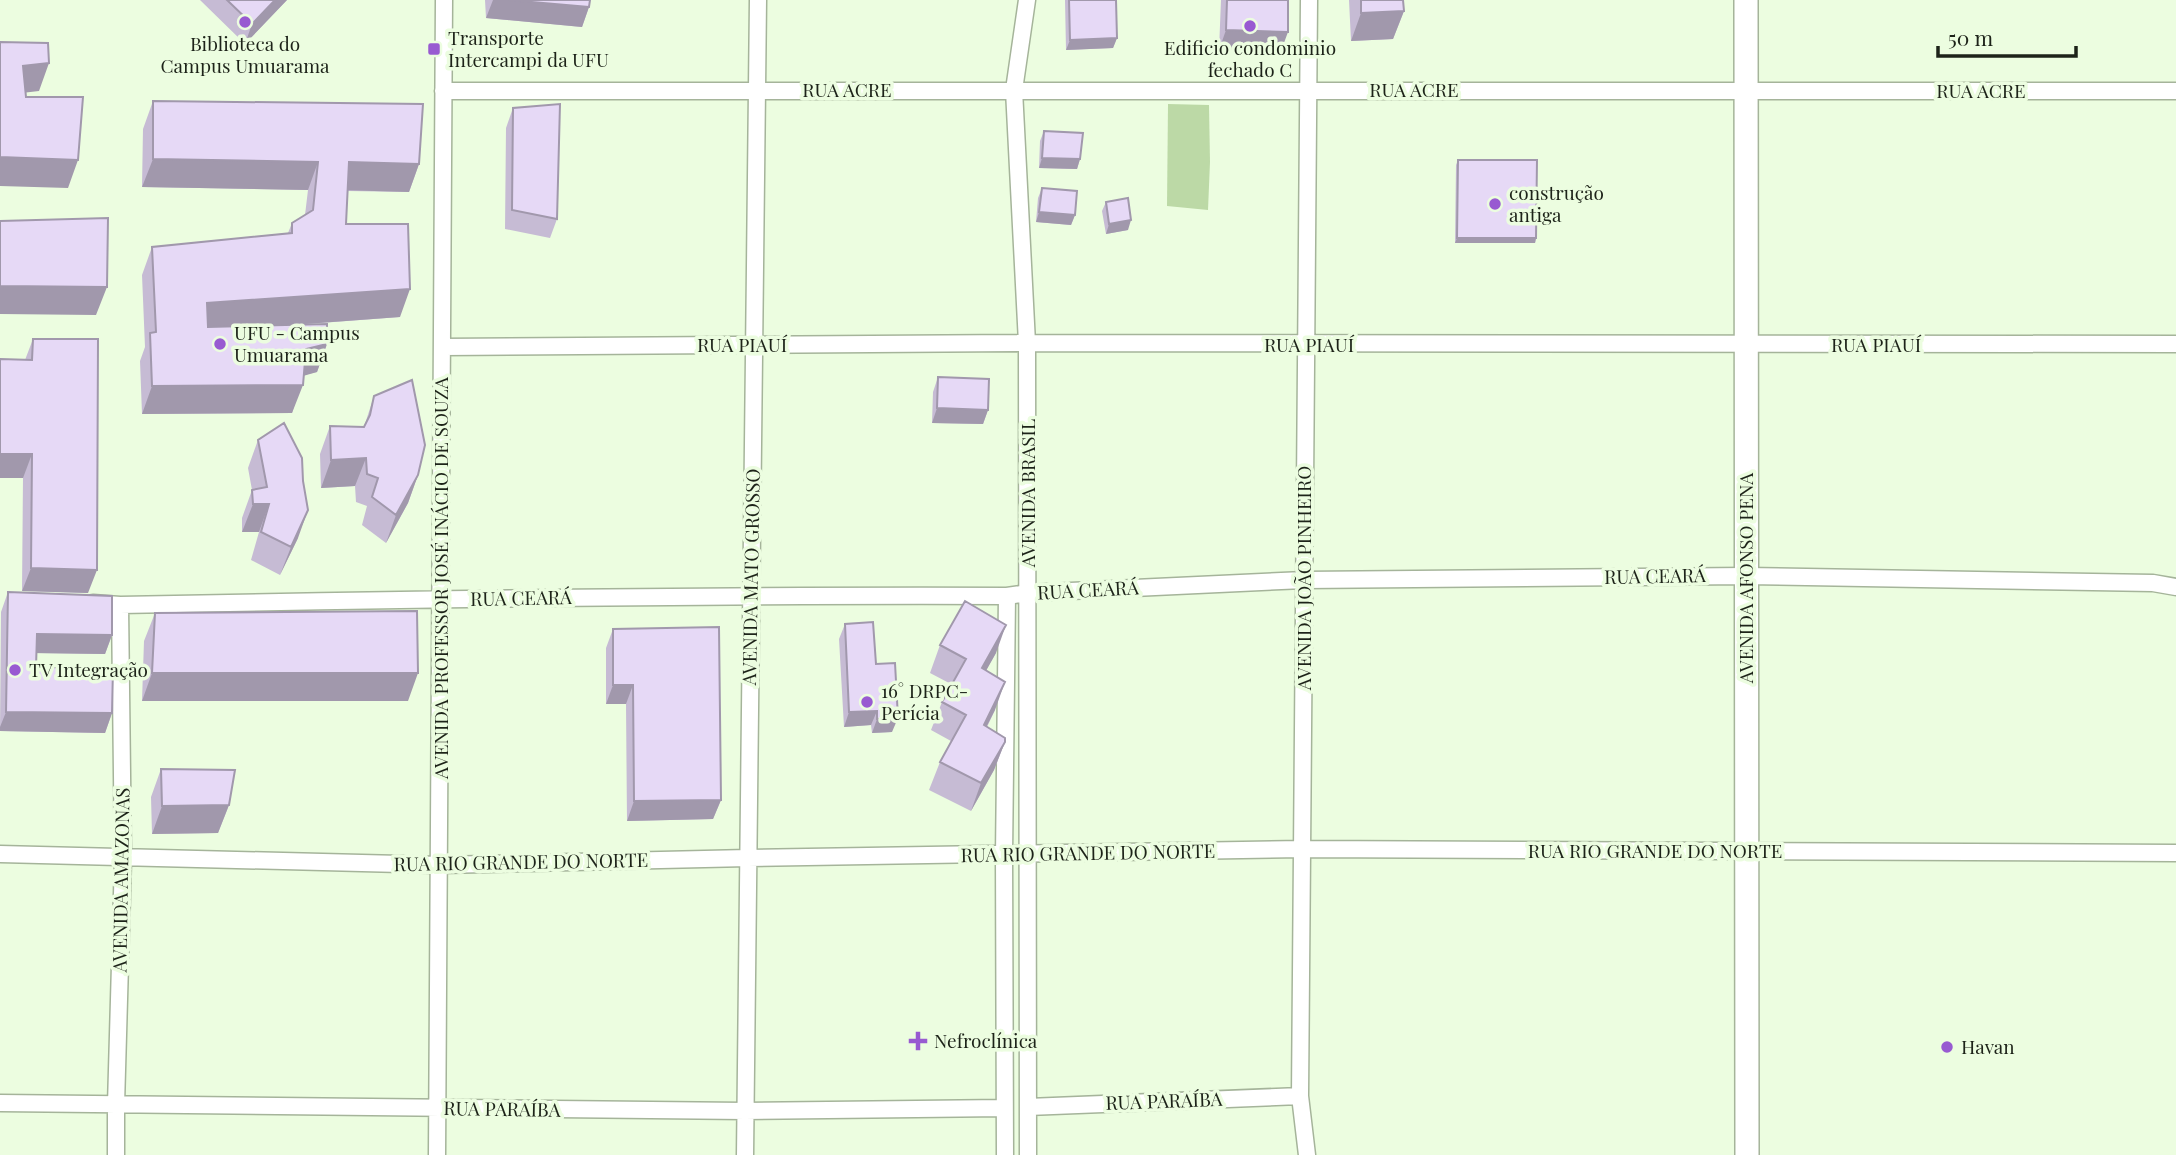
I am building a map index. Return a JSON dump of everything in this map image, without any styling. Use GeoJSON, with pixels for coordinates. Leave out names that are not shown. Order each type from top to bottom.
{"type":"FeatureCollection","features":[{"type":"Feature","properties":{"kind":"street","name":"AVENIDA PROFESSOR JOSÉ INÁCIO DE SOUZA"},"geometry":{"type":"LineString","coordinates":[[437,1155],[444,0]]}},
{"type":"Feature","properties":{"kind":"street","name":"AVENIDA MATO GROSSO"},"geometry":{"type":"LineString","coordinates":[[745,1155],[758,0]]}},
{"type":"Feature","properties":{"kind":"street","name":"AVENIDA BRASIL"},"geometry":{"type":"LineString","coordinates":[[1027,0],[1014,90],[1027,343],[1028,1155]]}},
{"type":"Feature","properties":{"kind":"street","name":"AVENIDA JOÃO PINHEIRO"},"geometry":{"type":"LineString","coordinates":[[1307,1155],[1300,1096],[1309,0]]}},
{"type":"Feature","properties":{"kind":"street","name":"AVENIDA AFONSO PENA"},"geometry":{"type":"LineString","coordinates":[[1745,0],[1747,1155]]}},
{"type":"Feature","properties":{"kind":"street","name":"RUA ACRE"},"geometry":{"type":"LineString","coordinates":[[443,91],[2176,91]]}},
{"type":"Feature","properties":{"kind":"street","name":"RUA PIAUÍ"},"geometry":{"type":"LineString","coordinates":[[443,347],[1027,343],[2176,344]]}},
{"type":"Feature","properties":{"kind":"street","name":"RUA CEARÁ"},"geometry":{"type":"LineString","coordinates":[[76,603],[751,595],[1007,596],[1304,580],[1746,576],[2153,583],[2176,587]]}},
{"type":"Feature","properties":{"kind":"street"},"geometry":{"type":"LineString","coordinates":[[1005,1155],[1007,596]]}},
{"type":"Feature","properties":{"kind":"street","name":"AVENIDA AMAZONAS"},"geometry":{"type":"LineString","coordinates":[[117,1155],[123,857],[120,604]]}},
{"type":"Feature","properties":{"kind":"street","name":"RUA RIO GRANDE DO NORTE"},"geometry":{"type":"LineString","coordinates":[[0,854],[440,865],[1302,849],[2176,853]]}},
{"type":"Feature","properties":{"kind":"street","name":"RUA PARAÍBA"},"geometry":{"type":"LineString","coordinates":[[1028,1107],[1300,1096]]}},
{"type":"Feature","properties":{"kind":"street","name":"RUA PARAÍBA"},"geometry":{"type":"LineString","coordinates":[[0,1102],[745,1111],[1004,1108]]}},
{"type":"Feature","properties":{"kind":"green space"},"geometry":{"type":"Polygon","coordinates":[[[1168,104],[1209,105],[1208,210],[1167,206],[1168,104]]]}},
{"type":"Feature","properties":{"kind":"building"},"geometry":{"type":"Polygon","coordinates":[[[227,0],[275,0],[252,24],[227,0]]]}},
{"type":"Feature","properties":{"kind":"building"},"geometry":{"type":"Polygon","coordinates":[[[509,0],[590,0],[589,7],[509,0]]]}},
{"type":"Feature","properties":{"kind":"building"},"geometry":{"type":"Polygon","coordinates":[[[1069,0],[1116,0],[1117,38],[1070,40],[1069,0]]]}},
{"type":"Feature","properties":{"kind":"building"},"geometry":{"type":"Polygon","coordinates":[[[1227,0],[1288,0],[1288,32],[1226,30],[1227,0]]]}},
{"type":"Feature","properties":{"kind":"building"},"geometry":{"type":"Polygon","coordinates":[[[1361,0],[1403,0],[1404,11],[1361,13],[1361,0]]]}},
{"type":"Feature","properties":{"kind":"building"},"geometry":{"type":"Polygon","coordinates":[[[0,42],[48,43],[49,63],[23,66],[26,97],[83,97],[78,160],[0,157],[0,42]]]}},
{"type":"Feature","properties":{"kind":"building"},"geometry":{"type":"Polygon","coordinates":[[[153,101],[423,104],[419,164],[349,162],[346,224],[408,224],[410,289],[207,303],[208,327],[327,324],[327,344],[306,349],[303,385],[152,386],[150,333],[156,332],[152,247],[292,233],[292,223],[313,210],[318,162],[153,159],[153,101]]]}},
{"type":"Feature","properties":{"kind":"building"},"geometry":{"type":"Polygon","coordinates":[[[560,104],[557,219],[512,210],[513,108],[560,104]]]}},
{"type":"Feature","properties":{"kind":"building"},"geometry":{"type":"Polygon","coordinates":[[[1044,131],[1083,133],[1080,159],[1042,158],[1044,131]]]}},
{"type":"Feature","properties":{"kind":"building","name":"construção antiga"},"geometry":{"type":"Polygon","coordinates":[[[1458,160],[1537,160],[1536,238],[1457,238],[1458,160]]]}},
{"type":"Feature","properties":{"kind":"building"},"geometry":{"type":"Polygon","coordinates":[[[1042,188],[1077,191],[1075,215],[1039,212],[1042,188]]]}},
{"type":"Feature","properties":{"kind":"building"},"geometry":{"type":"Polygon","coordinates":[[[1128,198],[1131,220],[1109,224],[1106,202],[1128,198]]]}},
{"type":"Feature","properties":{"kind":"building"},"geometry":{"type":"Polygon","coordinates":[[[108,218],[107,287],[0,286],[0,221],[108,218]]]}},
{"type":"Feature","properties":{"kind":"building"},"geometry":{"type":"Polygon","coordinates":[[[33,339],[98,339],[97,570],[31,568],[32,454],[0,454],[0,359],[32,360],[33,339]]]}},
{"type":"Feature","properties":{"kind":"building"},"geometry":{"type":"Polygon","coordinates":[[[938,377],[989,379],[988,410],[937,408],[938,377]]]}},
{"type":"Feature","properties":{"kind":"building"},"geometry":{"type":"Polygon","coordinates":[[[412,380],[425,445],[418,475],[396,515],[372,497],[378,478],[367,474],[366,458],[331,460],[330,426],[364,427],[374,396],[412,380]]]}},
{"type":"Feature","properties":{"kind":"building"},"geometry":{"type":"Polygon","coordinates":[[[284,423],[302,458],[308,510],[291,547],[261,532],[269,504],[253,504],[252,490],[267,487],[258,440],[284,423]]]}},
{"type":"Feature","properties":{"kind":"building","name":"TV Integração"},"geometry":{"type":"Polygon","coordinates":[[[8,592],[112,596],[112,635],[37,634],[36,667],[113,668],[112,713],[6,712],[8,592]]]}},
{"type":"Feature","properties":{"kind":"building"},"geometry":{"type":"Polygon","coordinates":[[[965,601],[1006,625],[982,668],[1005,682],[984,725],[1005,738],[1005,742],[981,783],[940,762],[966,715],[942,702],[966,659],[940,645],[965,601]]]}},
{"type":"Feature","properties":{"kind":"building"},"geometry":{"type":"Polygon","coordinates":[[[417,611],[418,673],[152,673],[155,613],[417,611]]]}},
{"type":"Feature","properties":{"kind":"building","name":"16° DRPC- Perícia"},"geometry":{"type":"Polygon","coordinates":[[[873,622],[876,664],[895,663],[898,718],[877,719],[877,711],[849,712],[845,624],[873,622]]]}},
{"type":"Feature","properties":{"kind":"building"},"geometry":{"type":"Polygon","coordinates":[[[719,627],[721,800],[634,801],[633,685],[613,685],[613,629],[719,627]]]}},
{"type":"Feature","properties":{"kind":"building"},"geometry":{"type":"Polygon","coordinates":[[[161,769],[235,770],[229,805],[162,806],[161,769]]]}},
{"type":"Feature","properties":{"kind":"place","name":"Biblioteca do Campus Umuarama"},"geometry":{"type":"Point","coordinates":[245,22]}},
{"type":"Feature","properties":{"kind":"place","name":"Edificio condominio fechado C"},"geometry":{"type":"Point","coordinates":[1250,26]}},
{"type":"Feature","properties":{"kind":"place","name":"Transporte Intercampi da UFU"},"geometry":{"type":"Point","coordinates":[434,49]}},
{"type":"Feature","properties":{"kind":"place","name":"construção antiga"},"geometry":{"type":"Point","coordinates":[1495,204]}},
{"type":"Feature","properties":{"kind":"place","name":"UFU - Campus Umuarama"},"geometry":{"type":"Point","coordinates":[220,344]}},
{"type":"Feature","properties":{"kind":"place","name":"TV Integração"},"geometry":{"type":"Point","coordinates":[15,670]}},
{"type":"Feature","properties":{"kind":"place","name":"16° DRPC- Perícia"},"geometry":{"type":"Point","coordinates":[867,702]}},
{"type":"Feature","properties":{"kind":"place","name":"Nefroclínica"},"geometry":{"type":"Point","coordinates":[918,1041]}},
{"type":"Feature","properties":{"kind":"place","name":"Havan"},"geometry":{"type":"Point","coordinates":[1947,1047]}}]}
